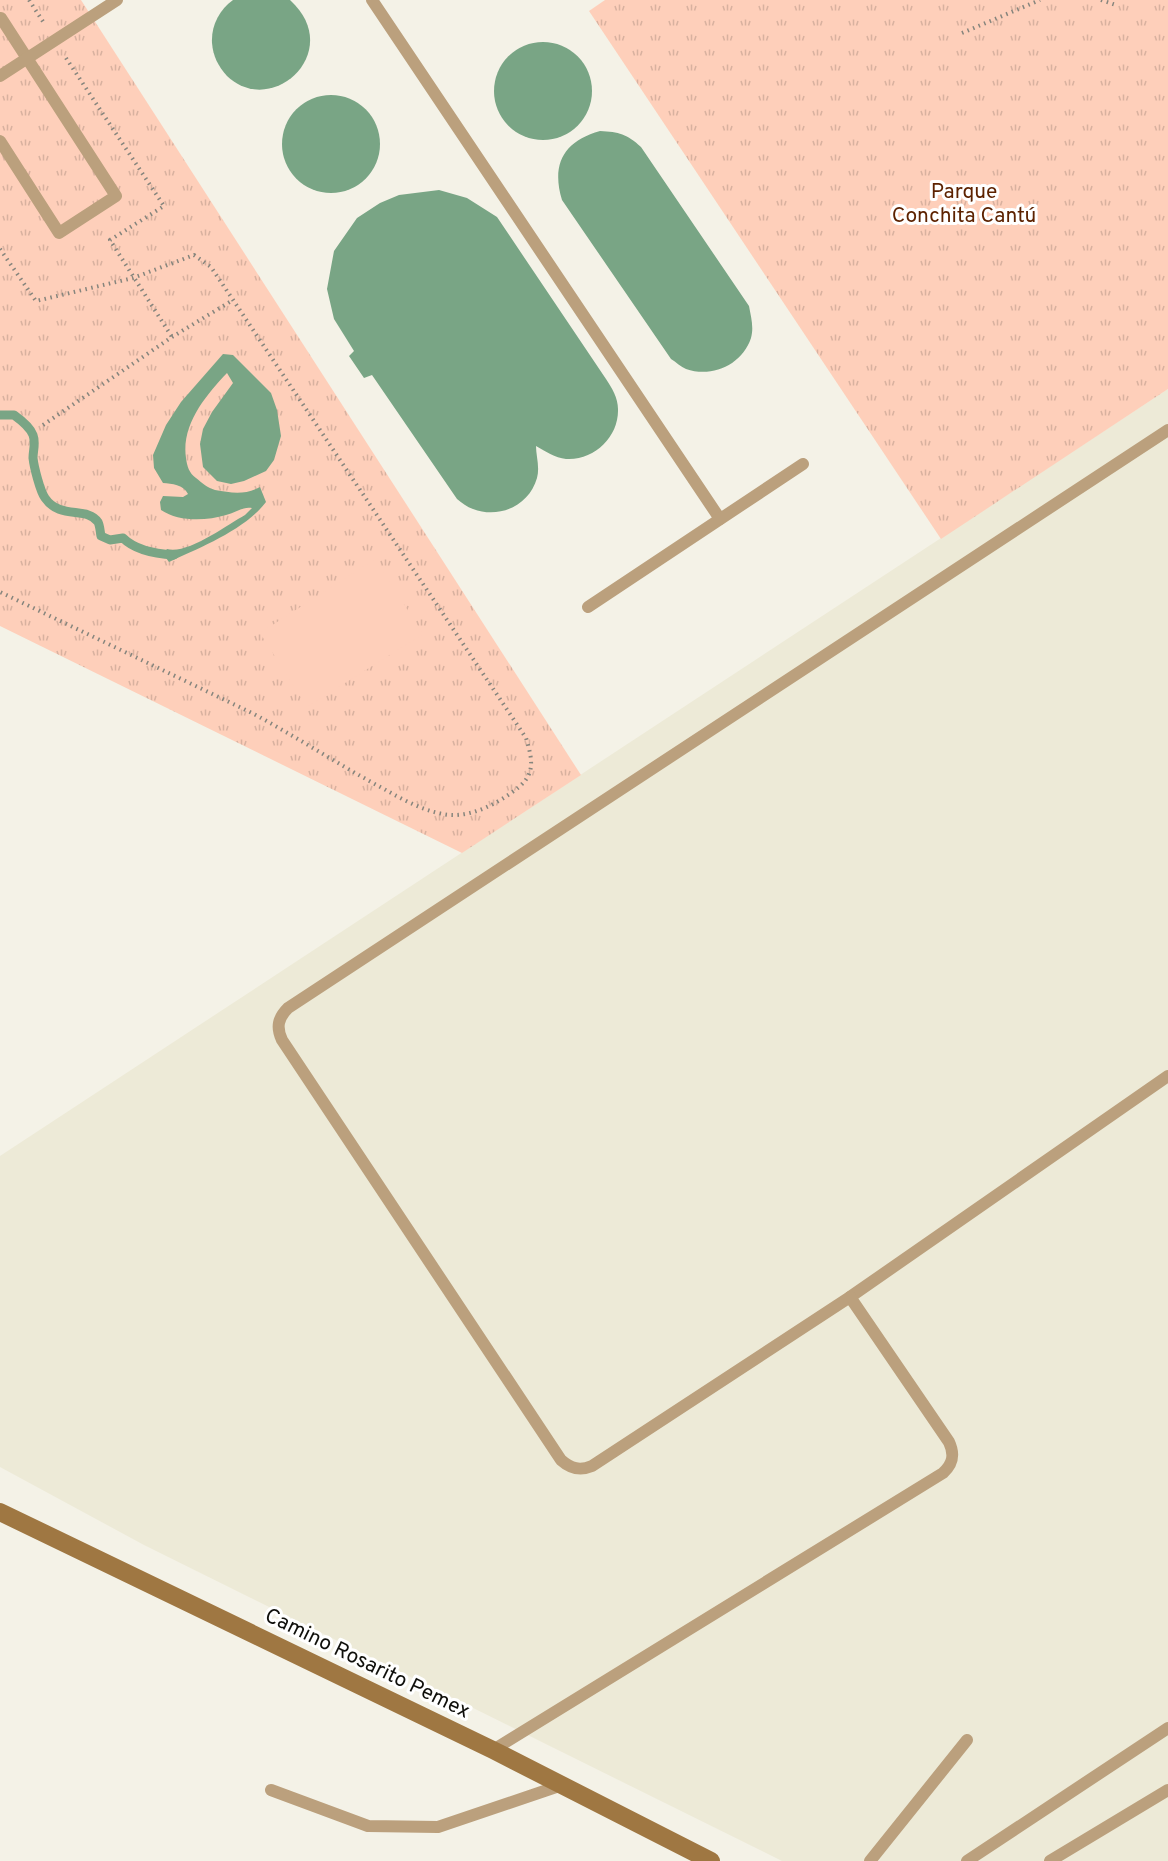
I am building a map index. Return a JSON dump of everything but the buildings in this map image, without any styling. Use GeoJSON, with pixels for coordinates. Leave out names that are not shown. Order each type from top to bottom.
{"type":"FeatureCollection","features":[{"type":"Feature","properties":{"kind":"street","name":"Camino Rosarito Pemex"},"geometry":{"type":"LineString","coordinates":[[0,1512],[493,1750],[707,1860]]}},
{"type":"Feature","properties":{"kind":"lane"},"geometry":{"type":"LineString","coordinates":[[0,76],[117,0]]}},
{"type":"Feature","properties":{"kind":"lane"},"geometry":{"type":"LineString","coordinates":[[372,0],[720,519]]}},
{"type":"Feature","properties":{"kind":"lane"},"geometry":{"type":"LineString","coordinates":[[0,19],[2,18],[116,196],[59,233],[0,141]]}},
{"type":"Feature","properties":{"kind":"lane"},"geometry":{"type":"LineString","coordinates":[[1168,430],[288,1008],[278,1023],[278,1032],[282,1040],[555,1450],[567,1466],[575,1469],[592,1466],[850,1297],[1168,1076]]}},
{"type":"Feature","properties":{"kind":"lane"},"geometry":{"type":"LineString","coordinates":[[588,607],[803,464]]}},
{"type":"Feature","properties":{"kind":"lane"},"geometry":{"type":"LineString","coordinates":[[493,1750],[949,1467],[953,1459],[950,1442],[850,1297]]}},
{"type":"Feature","properties":{"kind":"lane"},"geometry":{"type":"LineString","coordinates":[[967,1861],[1168,1728]]}},
{"type":"Feature","properties":{"kind":"lane"},"geometry":{"type":"LineString","coordinates":[[870,1861],[967,1740]]}},
{"type":"Feature","properties":{"kind":"lane"},"geometry":{"type":"LineString","coordinates":[[271,1790],[368,1826],[438,1827],[562,1785]]}},
{"type":"Feature","properties":{"kind":"lane"},"geometry":{"type":"LineString","coordinates":[[1050,1861],[1168,1791]]}},
{"type":"Feature","properties":{"kind":"path"},"geometry":{"type":"LineString","coordinates":[[29,0],[164,206],[110,240],[172,338]]}},
{"type":"Feature","properties":{"kind":"path"},"geometry":{"type":"LineString","coordinates":[[962,33],[1040,0]]}},
{"type":"Feature","properties":{"kind":"path"},"geometry":{"type":"LineString","coordinates":[[1101,0],[1116,4]]}},
{"type":"Feature","properties":{"kind":"path"},"geometry":{"type":"LineString","coordinates":[[0,249],[36,301],[133,278],[194,255],[211,267],[526,738],[532,758],[531,774],[520,788],[497,803],[468,813],[444,815],[415,806],[349,771],[286,731],[252,713],[0,592]]}},
{"type":"Feature","properties":{"kind":"path"},"geometry":{"type":"LineString","coordinates":[[43,424],[233,300]]}},
{"type":"Feature","properties":{"kind":"shaded area"},"geometry":{"type":"Polygon","coordinates":[[[233,0],[290,0],[305,20],[310,39],[307,58],[296,73],[281,84],[264,89],[245,87],[227,76],[219,65],[213,48],[213,31],[220,14],[233,0]]]}},
{"type":"Feature","properties":{"kind":"shaded area"},"geometry":{"type":"Polygon","coordinates":[[[543,42],[562,46],[578,56],[588,72],[592,91],[588,110],[578,126],[562,136],[543,140],[524,136],[508,126],[498,110],[494,91],[498,72],[508,56],[524,46],[543,42]]]}},
{"type":"Feature","properties":{"kind":"shaded area"},"geometry":{"type":"Polygon","coordinates":[[[331,95],[350,99],[366,109],[376,125],[380,144],[376,163],[366,179],[350,189],[331,193],[312,189],[296,179],[286,163],[282,144],[286,125],[296,109],[312,99],[331,95]]]}},
{"type":"Feature","properties":{"kind":"shaded area"},"geometry":{"type":"Polygon","coordinates":[[[600,131],[622,134],[641,147],[749,306],[751,338],[741,356],[725,367],[706,372],[696,371],[684,368],[671,359],[562,200],[558,175],[563,156],[577,141],[600,131]]]}},
{"type":"Feature","properties":{"kind":"shaded area"},"geometry":{"type":"Polygon","coordinates":[[[439,190],[467,198],[497,217],[608,382],[617,401],[617,419],[609,438],[603,445],[586,456],[566,459],[554,456],[536,446],[538,474],[533,488],[520,503],[503,511],[483,512],[457,499],[372,375],[364,378],[349,356],[354,351],[334,319],[327,289],[334,251],[357,218],[380,203],[399,195],[439,190]]]}},
{"type":"Feature","properties":{"kind":"shaded area"},"geometry":{"type":"Polygon","coordinates":[[[223,354],[233,355],[271,393],[277,410],[281,436],[274,460],[266,471],[231,484],[217,481],[203,467],[200,444],[203,429],[233,383],[227,373],[203,401],[191,422],[185,446],[188,467],[194,476],[215,490],[238,493],[260,487],[266,502],[234,530],[169,562],[163,554],[167,549],[175,550],[196,544],[245,515],[252,508],[201,519],[176,517],[161,510],[160,502],[163,496],[183,497],[188,494],[180,486],[163,483],[154,468],[153,455],[166,425],[181,402],[223,354]]]}},
{"type":"Feature","properties":{"kind":"shaded area"},"geometry":{"type":"Polygon","coordinates":[[[1168,389],[1168,1861],[782,1861],[144,1545],[0,1467],[0,1156],[1168,389]]]}},
{"type":"Feature","properties":{"kind":"green space"},"geometry":{"type":"Polygon","coordinates":[[[0,0],[81,0],[581,775],[462,853],[0,626],[0,0]]]}},
{"type":"Feature","properties":{"kind":"green space","name":"Parque Conchita Cantú"},"geometry":{"type":"Polygon","coordinates":[[[605,0],[1168,0],[1168,389],[941,539],[589,11],[605,0]]]}},
{"type":"Feature","properties":{"kind":"green space"},"geometry":{"type":"Polygon","coordinates":[[[375,559],[423,634],[307,707],[260,633],[375,559]]]}},
{"type":"Feature","properties":{"kind":"waterway"},"geometry":{"type":"LineString","coordinates":[[0,415],[14,415],[32,432],[33,458],[38,479],[43,495],[51,505],[58,509],[93,517],[99,524],[101,536],[110,540],[123,538],[147,551],[174,555]]}}]}
